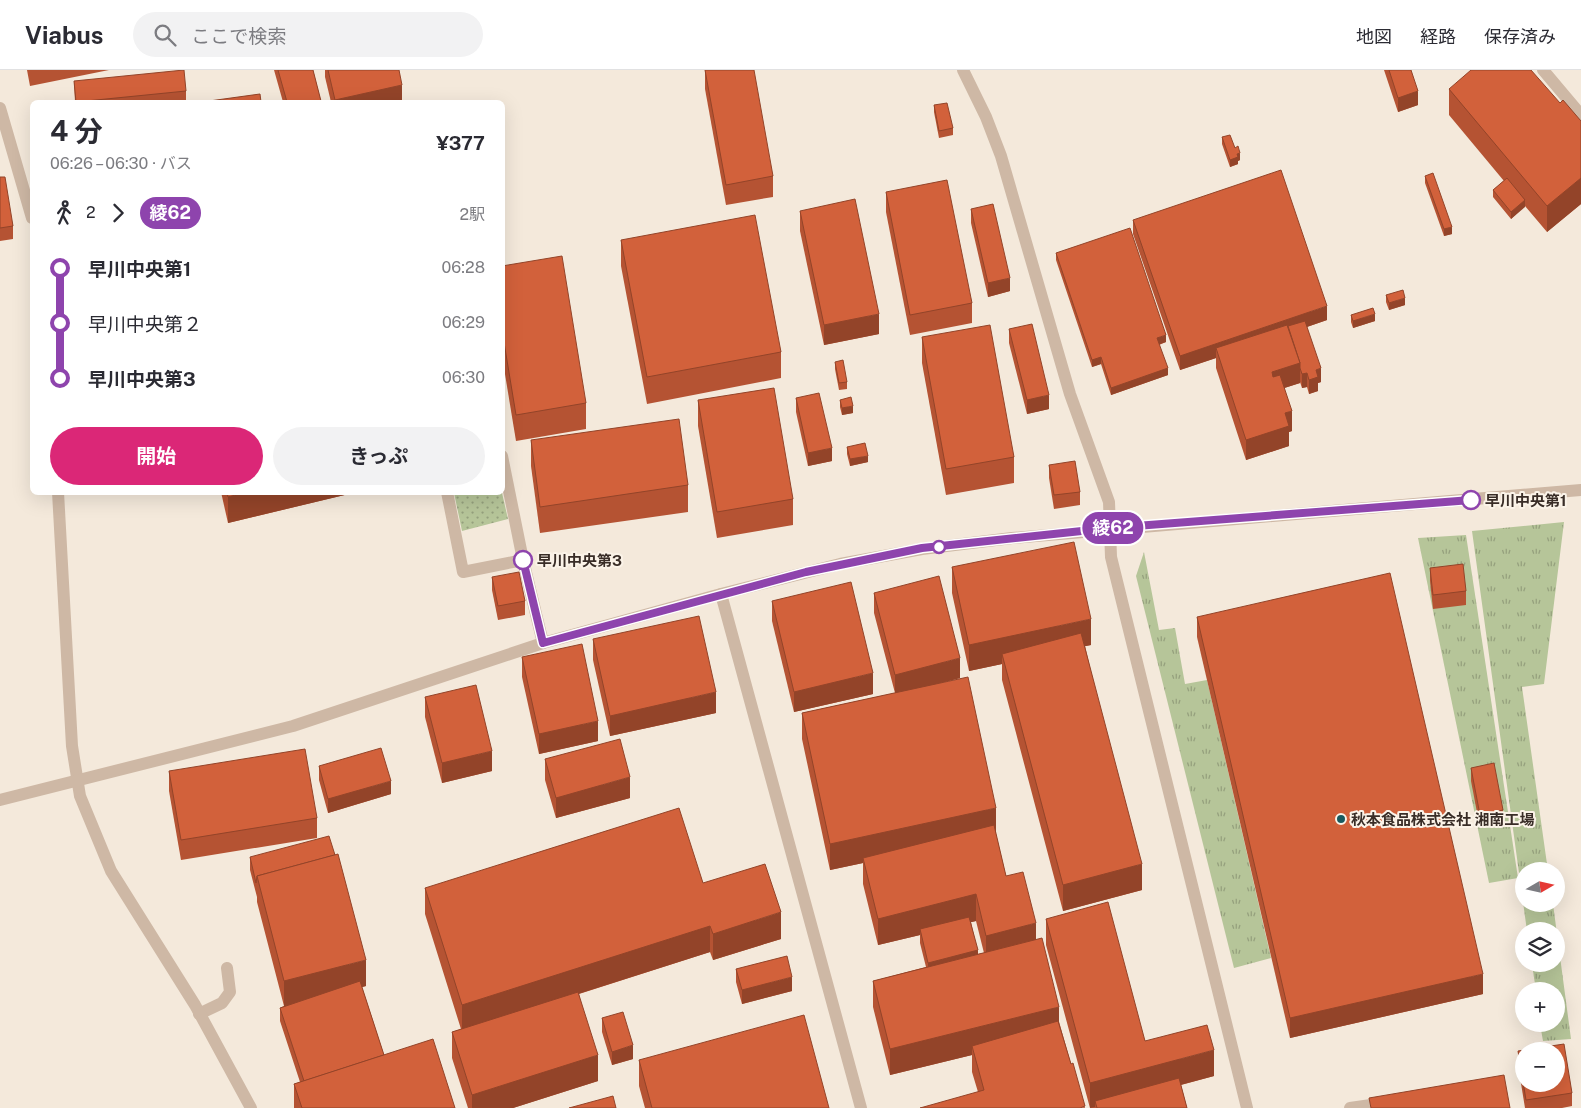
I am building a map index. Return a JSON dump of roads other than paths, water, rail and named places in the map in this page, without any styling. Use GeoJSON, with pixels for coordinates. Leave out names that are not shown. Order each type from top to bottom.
{"type":"FeatureCollection","features":[{"type":"Feature","properties":{"kind":"street"},"geometry":{"type":"LineString","coordinates":[[963,70],[986,117],[1001,156],[1070,394],[1109,502],[1111,557],[1247,1108]]}},
{"type":"Feature","properties":{"kind":"street"},"geometry":{"type":"LineString","coordinates":[[1543,70],[1581,115]]}},
{"type":"Feature","properties":{"kind":"street"},"geometry":{"type":"LineString","coordinates":[[0,108],[30,211]]}},
{"type":"Feature","properties":{"kind":"street"},"geometry":{"type":"LineString","coordinates":[[505,471],[523,560],[543,643]]}},
{"type":"Feature","properties":{"kind":"street"},"geometry":{"type":"LineString","coordinates":[[0,800],[293,726],[543,643],[721,594],[840,564],[922,548],[1110,528],[1581,490]]}},
{"type":"Feature","properties":{"kind":"street"},"geometry":{"type":"LineString","coordinates":[[58,495],[72,746],[77,780],[86,813],[112,871],[199,1014],[251,1108]]}},
{"type":"Feature","properties":{"kind":"street"},"geometry":{"type":"LineString","coordinates":[[447,495],[462,572],[523,560]]}},
{"type":"Feature","properties":{"kind":"street"},"geometry":{"type":"LineString","coordinates":[[721,594],[861,1108]]}},
{"type":"Feature","properties":{"kind":"street"},"geometry":{"type":"LineString","coordinates":[[199,1014],[222,1003],[230,992],[227,968]]}},
{"type":"Feature","properties":{"kind":"street"},"geometry":{"type":"LineString","coordinates":[[1350,1108],[1400,1101]]}},
{"type":"Feature","properties":{"kind":"place","name":"早川中央第1"},"geometry":{"type":"Point","coordinates":[1471,500]}},
{"type":"Feature","properties":{"kind":"place","name":"早川中央第3"},"geometry":{"type":"Point","coordinates":[523,560]}},
{"type":"Feature","properties":{"kind":"place","name":"秋本食品株式会社 湘南工場"},"geometry":{"type":"Point","coordinates":[1341,819]}}]}
